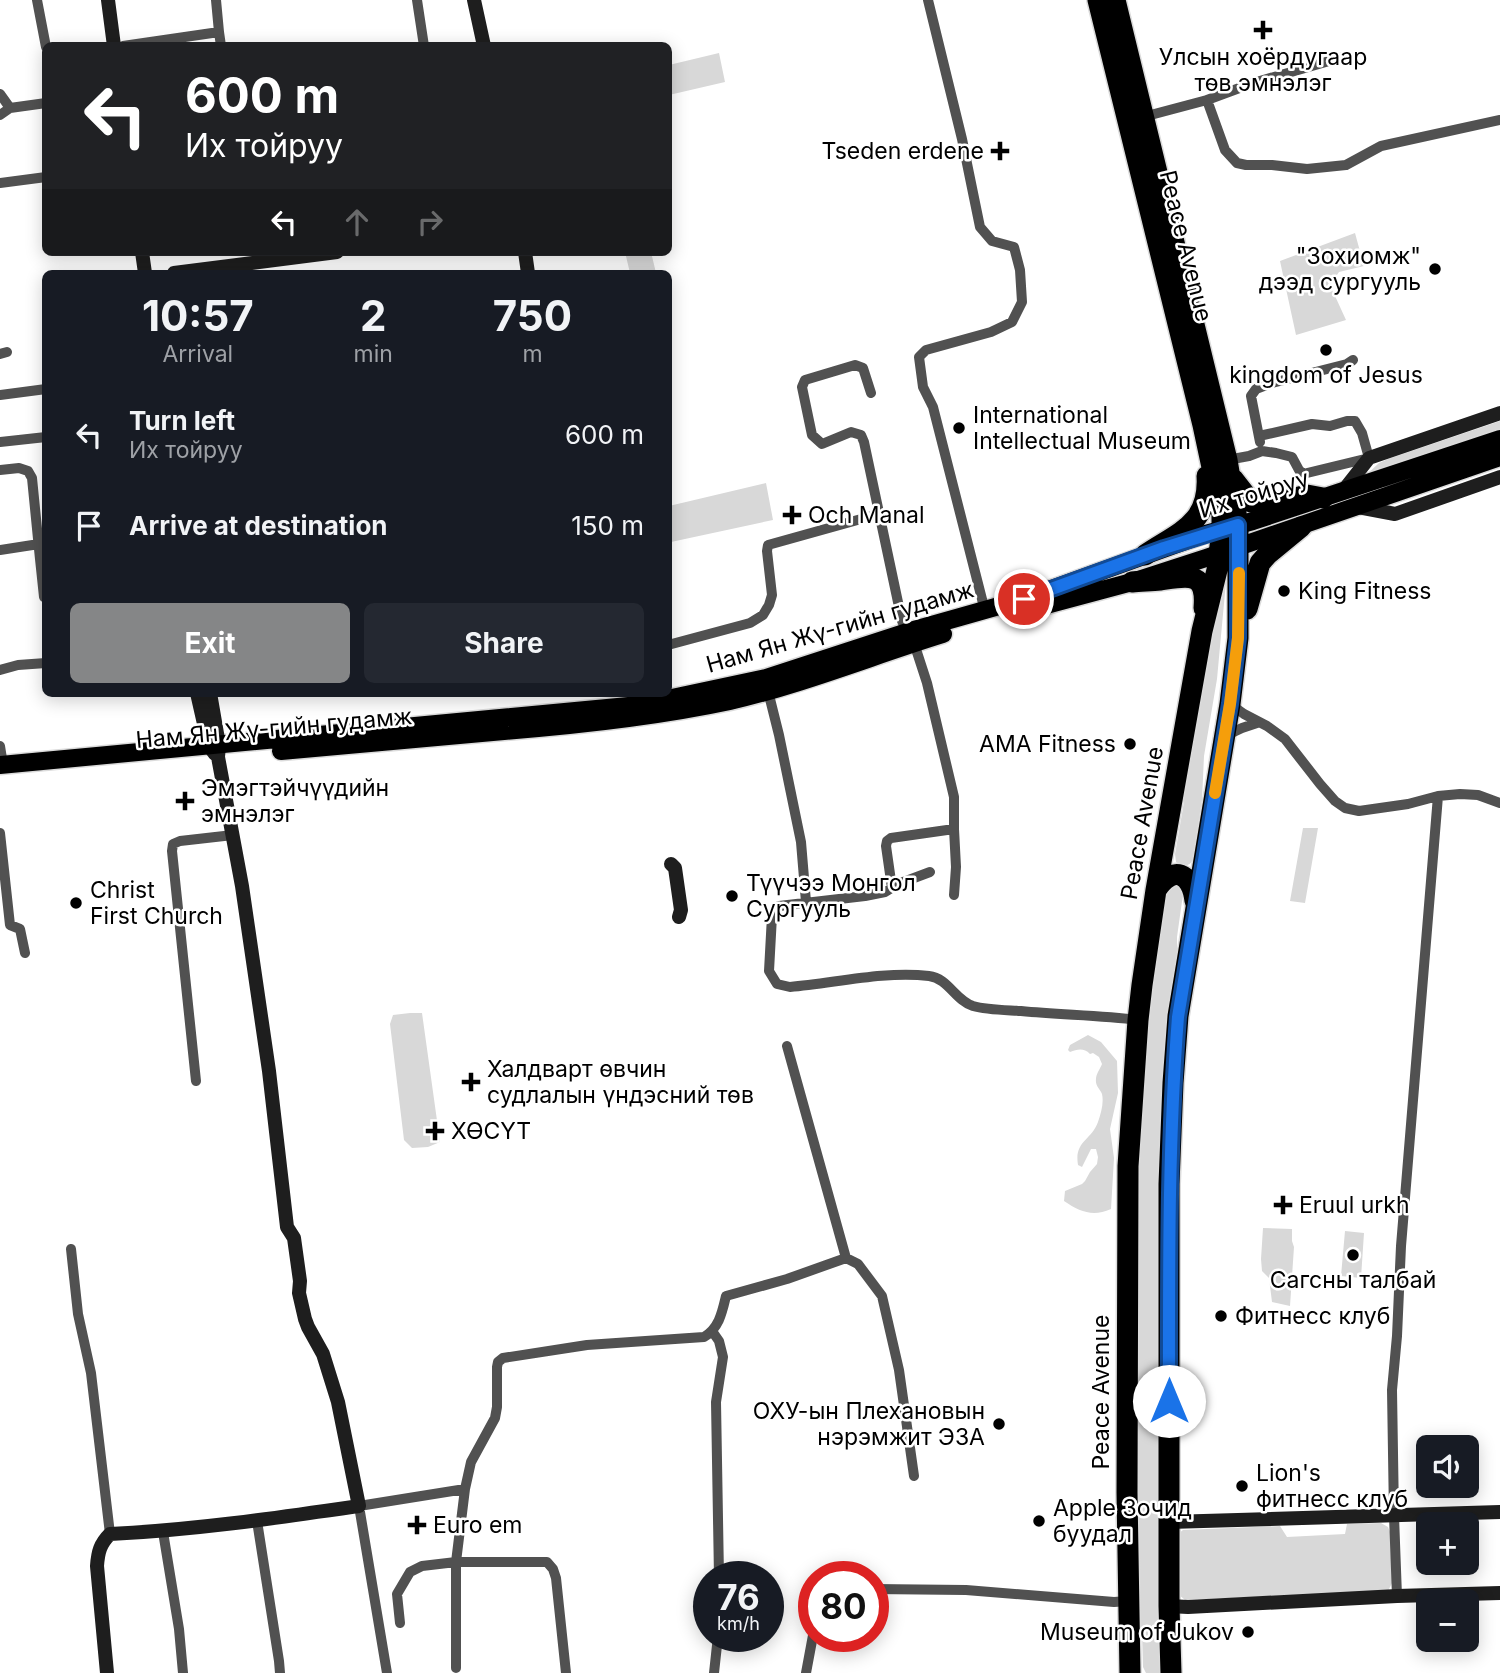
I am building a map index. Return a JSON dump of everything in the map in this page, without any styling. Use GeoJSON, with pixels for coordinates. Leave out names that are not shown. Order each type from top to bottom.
{"type":"FeatureCollection","features":[{"type":"Feature","properties":{"kind":"highway","name":"Peace Avenue"},"geometry":{"type":"LineString","coordinates":[[1098,0],[1203,425],[1222,514],[1230,528]]}},
{"type":"Feature","properties":{"kind":"highway","name":"Peace Avenue"},"geometry":{"type":"LineString","coordinates":[[1115,0],[1229,468],[1229,551],[1238,638],[1230,704],[1178,1017],[1173,1083],[1169,1184],[1171,1673]]}},
{"type":"Feature","properties":{"kind":"highway"},"geometry":{"type":"LineString","coordinates":[[1145,555],[1182,531],[1196,520],[1202,511],[1208,480],[1203,451],[1203,425]]}},
{"type":"Feature","properties":{"kind":"highway"},"geometry":{"type":"LineString","coordinates":[[1229,468],[1239,488],[1251,502],[1261,505],[1307,495],[1333,495]]}},
{"type":"Feature","properties":{"kind":"highway"},"geometry":{"type":"LineString","coordinates":[[1238,638],[1260,563],[1301,527]]}},
{"type":"Feature","properties":{"kind":"highway","name":"Peace Avenue"},"geometry":{"type":"LineString","coordinates":[[1130,1673],[1128,1166],[1138,1020],[1156,890],[1202,631],[1217,570],[1229,551]]}},
{"type":"Feature","properties":{"kind":"highway"},"geometry":{"type":"LineString","coordinates":[[1132,582],[1184,576],[1195,578],[1205,596],[1202,631]]}},
{"type":"Feature","properties":{"kind":"highway"},"geometry":{"type":"LineString","coordinates":[[1165,843],[1171,861],[1180,869],[1193,867],[1204,854]]}},
{"type":"Feature","properties":{"kind":"highway"},"geometry":{"type":"LineString","coordinates":[[1156,890],[1169,876],[1183,876],[1193,889],[1196,906]]}},
{"type":"Feature","properties":{"kind":"main road","name":"Их тойруу"},"geometry":{"type":"LineString","coordinates":[[1024,599],[1145,555],[1500,439]]}},
{"type":"Feature","properties":{"kind":"main road","name":"Их тойруу"},"geometry":{"type":"LineString","coordinates":[[1132,582],[1301,527],[1500,457]]}},
{"type":"Feature","properties":{"kind":"main road"},"geometry":{"type":"LineString","coordinates":[[993,614],[1132,582]]}},
{"type":"Feature","properties":{"kind":"main road","name":"Нам Ян Жү-гийн гудамж"},"geometry":{"type":"LineString","coordinates":[[672,693],[766,678],[993,614],[1024,599]]}},
{"type":"Feature","properties":{"kind":"main road","name":"Нам Ян Жү-гийн гудамж"},"geometry":{"type":"LineString","coordinates":[[1,769],[620,720],[691,709],[768,691],[818,676],[910,638]]}},
{"type":"Feature","properties":{"kind":"main road","name":"Нам Ян Жү-гийн гудамж"},"geometry":{"type":"LineString","coordinates":[[215,750],[638,699]]}},
{"type":"Feature","properties":{"kind":"street"},"geometry":{"type":"LineString","coordinates":[[37,0],[45,42]]}},
{"type":"Feature","properties":{"kind":"street"},"geometry":{"type":"LineString","coordinates":[[108,0],[113,42]]}},
{"type":"Feature","properties":{"kind":"street"},"geometry":{"type":"LineString","coordinates":[[216,0],[220,42]]}},
{"type":"Feature","properties":{"kind":"street"},"geometry":{"type":"LineString","coordinates":[[417,0],[423,42]]}},
{"type":"Feature","properties":{"kind":"street"},"geometry":{"type":"LineString","coordinates":[[474,0],[483,42]]}},
{"type":"Feature","properties":{"kind":"street"},"geometry":{"type":"LineString","coordinates":[[928,0],[962,139],[980,227],[992,241],[1014,247],[1020,270],[1023,302],[1012,323],[991,332],[926,350],[919,357],[923,387],[933,407],[993,614]]}},
{"type":"Feature","properties":{"kind":"street"},"geometry":{"type":"LineString","coordinates":[[150,42],[219,32]]}},
{"type":"Feature","properties":{"kind":"street"},"geometry":{"type":"LineString","coordinates":[[1143,117],[1207,100],[1253,83],[1343,57]]}},
{"type":"Feature","properties":{"kind":"street"},"geometry":{"type":"LineString","coordinates":[[0,94],[5,112],[42,104]]}},
{"type":"Feature","properties":{"kind":"street"},"geometry":{"type":"LineString","coordinates":[[1207,100],[1225,150],[1237,163],[1246,165],[1307,169],[1346,165],[1381,146],[1500,120]]}},
{"type":"Feature","properties":{"kind":"street"},"geometry":{"type":"LineString","coordinates":[[0,183],[42,178]]}},
{"type":"Feature","properties":{"kind":"street"},"geometry":{"type":"LineString","coordinates":[[214,270],[310,256]]}},
{"type":"Feature","properties":{"kind":"street"},"geometry":{"type":"LineString","coordinates":[[1262,451],[1251,396],[1256,389],[1348,364],[1353,360]]}},
{"type":"Feature","properties":{"kind":"street"},"geometry":{"type":"LineString","coordinates":[[871,393],[863,368],[855,365],[805,380],[802,387],[812,435],[822,444],[851,432],[860,435],[864,442],[902,621],[929,691],[954,797],[954,895]]}},
{"type":"Feature","properties":{"kind":"street"},"geometry":{"type":"LineString","coordinates":[[0,395],[42,390]]}},
{"type":"Feature","properties":{"kind":"street"},"geometry":{"type":"LineString","coordinates":[[1229,468],[1262,451],[1292,457],[1303,474],[1369,458],[1500,414]]}},
{"type":"Feature","properties":{"kind":"street"},"geometry":{"type":"LineString","coordinates":[[1259,436],[1312,424],[1330,426],[1347,421],[1355,422],[1362,433],[1369,458]]}},
{"type":"Feature","properties":{"kind":"street"},"geometry":{"type":"LineString","coordinates":[[0,442],[42,437]]}},
{"type":"Feature","properties":{"kind":"street"},"geometry":{"type":"LineString","coordinates":[[1333,495],[1369,458]]}},
{"type":"Feature","properties":{"kind":"street"},"geometry":{"type":"LineString","coordinates":[[0,470],[19,468],[28,471],[32,478],[42,554]]}},
{"type":"Feature","properties":{"kind":"street"},"geometry":{"type":"LineString","coordinates":[[1358,507],[1395,514],[1500,477]]}},
{"type":"Feature","properties":{"kind":"street"},"geometry":{"type":"LineString","coordinates":[[672,644],[750,623],[763,615],[772,595],[766,551],[768,545],[879,514]]}},
{"type":"Feature","properties":{"kind":"street"},"geometry":{"type":"LineString","coordinates":[[0,550],[39,544]]}},
{"type":"Feature","properties":{"kind":"street"},"geometry":{"type":"LineString","coordinates":[[0,670],[42,663]]}},
{"type":"Feature","properties":{"kind":"street"},"geometry":{"type":"LineString","coordinates":[[768,691],[801,842],[807,902]]}},
{"type":"Feature","properties":{"kind":"street"},"geometry":{"type":"LineString","coordinates":[[198,697],[215,750],[242,886],[269,1071],[287,1227],[283,1237],[289,1271],[292,1283],[299,1293],[308,1327],[323,1354],[338,1402],[359,1506],[387,1673]]}},
{"type":"Feature","properties":{"kind":"street"},"geometry":{"type":"LineString","coordinates":[[210,697],[215,750]]}},
{"type":"Feature","properties":{"kind":"street"},"geometry":{"type":"LineString","coordinates":[[1230,704],[1285,739],[1320,785],[1345,808],[1359,811],[1460,794],[1478,795],[1500,803]]}},
{"type":"Feature","properties":{"kind":"street"},"geometry":{"type":"LineString","coordinates":[[1224,737],[1242,727],[1257,723]]}},
{"type":"Feature","properties":{"kind":"street"},"geometry":{"type":"LineString","coordinates":[[0,746],[1,769]]}},
{"type":"Feature","properties":{"kind":"street"},"geometry":{"type":"LineString","coordinates":[[1397,1596],[1392,1390],[1401,1245],[1438,796]]}},
{"type":"Feature","properties":{"kind":"street"},"geometry":{"type":"LineString","coordinates":[[892,888],[887,841],[891,838],[954,829]]}},
{"type":"Feature","properties":{"kind":"street"},"geometry":{"type":"LineString","coordinates":[[0,833],[10,925],[20,929],[25,953]]}},
{"type":"Feature","properties":{"kind":"street"},"geometry":{"type":"LineString","coordinates":[[196,1081],[173,844],[233,835]]}},
{"type":"Feature","properties":{"kind":"street"},"geometry":{"type":"LineString","coordinates":[[671,864],[675,868],[681,910],[679,917]]}},
{"type":"Feature","properties":{"kind":"street"},"geometry":{"type":"LineString","coordinates":[[930,872],[885,892],[865,897],[779,906],[772,916],[769,971],[777,984],[790,987],[893,976],[931,976],[940,979],[961,1000],[972,1006],[1138,1020]]}},
{"type":"Feature","properties":{"kind":"street"},"geometry":{"type":"LineString","coordinates":[[787,1046],[846,1258]]}},
{"type":"Feature","properties":{"kind":"street"},"geometry":{"type":"LineString","coordinates":[[71,1249],[78,1314],[91,1373],[110,1534]]}},
{"type":"Feature","properties":{"kind":"street"},"geometry":{"type":"LineString","coordinates":[[456,1668],[456,1562],[465,1489],[471,1462],[495,1418],[496,1370],[500,1359],[587,1345],[700,1338],[708,1335],[719,1320],[726,1296],[787,1279],[846,1258],[858,1264],[883,1296],[899,1370],[914,1476]]}},
{"type":"Feature","properties":{"kind":"street"},"geometry":{"type":"LineString","coordinates":[[712,1331],[719,1341],[723,1357],[716,1402],[719,1561]]}},
{"type":"Feature","properties":{"kind":"street"},"geometry":{"type":"LineString","coordinates":[[107,1673],[97,1552],[110,1534],[163,1532],[257,1521],[465,1489]]}},
{"type":"Feature","properties":{"kind":"street"},"geometry":{"type":"LineString","coordinates":[[1169,1522],[1500,1512]]}},
{"type":"Feature","properties":{"kind":"street"},"geometry":{"type":"LineString","coordinates":[[257,1521],[280,1673]]}},
{"type":"Feature","properties":{"kind":"street"},"geometry":{"type":"LineString","coordinates":[[163,1532],[183,1673]]}},
{"type":"Feature","properties":{"kind":"street"},"geometry":{"type":"LineString","coordinates":[[400,1623],[397,1594],[410,1573],[422,1566],[456,1562],[542,1561],[549,1564],[556,1578],[566,1673]]}},
{"type":"Feature","properties":{"kind":"street"},"geometry":{"type":"LineString","coordinates":[[889,1589],[966,1590],[1128,1601]]}},
{"type":"Feature","properties":{"kind":"street"},"geometry":{"type":"LineString","coordinates":[[1169,1606],[1500,1593]]}},
{"type":"Feature","properties":{"kind":"street"},"geometry":{"type":"LineString","coordinates":[[715,1673],[717,1652]]}},
{"type":"Feature","properties":{"kind":"street"},"geometry":{"type":"LineString","coordinates":[[806,1673],[810,1652]]}},
{"type":"Feature","properties":{"kind":"shaded area"},"geometry":{"type":"Polygon","coordinates":[[[719,53],[725,82],[672,94],[672,64],[719,53]]]}},
{"type":"Feature","properties":{"kind":"shaded area"},"geometry":{"type":"Polygon","coordinates":[[[1355,233],[1364,266],[1339,272],[1330,285],[1346,320],[1296,335],[1280,261],[1355,233]]]}},
{"type":"Feature","properties":{"kind":"shaded area"},"geometry":{"type":"Polygon","coordinates":[[[626,256],[652,256],[655,270],[629,270],[626,256]]]}},
{"type":"Feature","properties":{"kind":"shaded area"},"geometry":{"type":"Polygon","coordinates":[[[1500,421],[1500,432],[1363,478],[1379,463],[1388,459],[1500,421]]]}},
{"type":"Feature","properties":{"kind":"shaded area"},"geometry":{"type":"Polygon","coordinates":[[[766,483],[773,520],[672,542],[672,505],[766,483]]]}},
{"type":"Feature","properties":{"kind":"shaded area"},"geometry":{"type":"Polygon","coordinates":[[[1227,571],[1217,679],[1204,756],[1202,800],[1193,859],[1190,864],[1184,865],[1176,862],[1175,854],[1184,802],[1184,777],[1208,639],[1227,571]]]}},
{"type":"Feature","properties":{"kind":"shaded area"},"geometry":{"type":"Polygon","coordinates":[[[1303,828],[1318,828],[1305,903],[1290,901],[1303,828]]]}},
{"type":"Feature","properties":{"kind":"shaded area"},"geometry":{"type":"Polygon","coordinates":[[[1168,883],[1184,887],[1177,937],[1177,966],[1163,1065],[1160,1183],[1162,1673],[1146,1673],[1143,1667],[1137,1596],[1138,1118],[1148,1000],[1168,883]]]}},
{"type":"Feature","properties":{"kind":"shaded area"},"geometry":{"type":"Polygon","coordinates":[[[422,1013],[440,1142],[428,1147],[412,1148],[404,1140],[390,1024],[393,1015],[422,1013]]]}},
{"type":"Feature","properties":{"kind":"shaded area"},"geometry":{"type":"Polygon","coordinates":[[[1088,1035],[1101,1042],[1117,1061],[1118,1093],[1110,1129],[1114,1158],[1111,1209],[1098,1213],[1081,1210],[1064,1201],[1065,1191],[1082,1184],[1097,1164],[1096,1149],[1091,1149],[1082,1167],[1078,1165],[1077,1157],[1081,1146],[1095,1128],[1101,1112],[1102,1094],[1096,1081],[1102,1064],[1099,1057],[1093,1053],[1068,1050],[1070,1045],[1088,1035]]]}},
{"type":"Feature","properties":{"kind":"shaded area"},"geometry":{"type":"Polygon","coordinates":[[[1263,1228],[1292,1229],[1294,1247],[1290,1306],[1272,1302],[1269,1278],[1262,1271],[1263,1228]]]}},
{"type":"Feature","properties":{"kind":"shaded area","name":"Сагсны талбай"},"geometry":{"type":"Polygon","coordinates":[[[1345,1231],[1364,1233],[1361,1278],[1341,1276],[1345,1231]]]}},
{"type":"Feature","properties":{"kind":"shaded area"},"geometry":{"type":"Polygon","coordinates":[[[1381,1523],[1388,1527],[1390,1532],[1392,1583],[1388,1591],[1185,1600],[1178,1594],[1178,1534],[1183,1530],[1280,1526],[1287,1537],[1345,1534],[1347,1524],[1381,1523]]]}},
{"type":"Feature","properties":{"kind":"slow traffic"},"geometry":{"type":"LineString","coordinates":[[1215,793],[1238,638],[1239,573]]}},
{"type":"Feature","properties":{"kind":"place","name":"Улсын хоёрдугаар төв эмнэлэг"},"geometry":{"type":"Point","coordinates":[1263,30]}},
{"type":"Feature","properties":{"kind":"place","name":"Tseden erdene"},"geometry":{"type":"Point","coordinates":[1000,151]}},
{"type":"Feature","properties":{"kind":"place","name":"\"Зохиомж\" дээд сургууль"},"geometry":{"type":"Point","coordinates":[1435,269]}},
{"type":"Feature","properties":{"kind":"place","name":"kingdom of Jesus"},"geometry":{"type":"Point","coordinates":[1326,350]}},
{"type":"Feature","properties":{"kind":"place","name":"International Intellectual Museum"},"geometry":{"type":"Point","coordinates":[959,428]}},
{"type":"Feature","properties":{"kind":"place","name":"Och Manal"},"geometry":{"type":"Point","coordinates":[792,515]}},
{"type":"Feature","properties":{"kind":"place","name":"King Fitness"},"geometry":{"type":"Point","coordinates":[1284,591]}},
{"type":"Feature","properties":{"kind":"place","name":"AMA Fitness"},"geometry":{"type":"Point","coordinates":[1130,744]}},
{"type":"Feature","properties":{"kind":"place","name":"Эмэгтэйчүүдийн эмнэлэг"},"geometry":{"type":"Point","coordinates":[185,801]}},
{"type":"Feature","properties":{"kind":"place","name":"Түүчээ Монгол Сургууль"},"geometry":{"type":"Point","coordinates":[732,896]}},
{"type":"Feature","properties":{"kind":"place","name":"Christ First Church"},"geometry":{"type":"Point","coordinates":[76,903]}},
{"type":"Feature","properties":{"kind":"place","name":"Халдварт өвчин судлалын үндэсний төв"},"geometry":{"type":"Point","coordinates":[471,1082]}},
{"type":"Feature","properties":{"kind":"place","name":"ХӨСҮТ"},"geometry":{"type":"Point","coordinates":[435,1131]}},
{"type":"Feature","properties":{"kind":"place","name":"Eruul urkh"},"geometry":{"type":"Point","coordinates":[1283,1205]}},
{"type":"Feature","properties":{"kind":"place","name":"Сагсны талбай"},"geometry":{"type":"Point","coordinates":[1353,1255]}},
{"type":"Feature","properties":{"kind":"place","name":"Фитнесс клуб"},"geometry":{"type":"Point","coordinates":[1221,1316]}},
{"type":"Feature","properties":{"kind":"place","name":"ОХУ-ын Плехановын нэрэмжит ЭЗА"},"geometry":{"type":"Point","coordinates":[999,1424]}},
{"type":"Feature","properties":{"kind":"place","name":"Lion's фитнесс клуб"},"geometry":{"type":"Point","coordinates":[1242,1486]}},
{"type":"Feature","properties":{"kind":"place","name":"Apple Зочид буудал"},"geometry":{"type":"Point","coordinates":[1039,1521]}},
{"type":"Feature","properties":{"kind":"place","name":"Euro em"},"geometry":{"type":"Point","coordinates":[417,1525]}},
{"type":"Feature","properties":{"kind":"place","name":"Museum of Jukov"},"geometry":{"type":"Point","coordinates":[1248,1632]}},
{"type":"Feature","properties":{"kind":"route"},"geometry":{"type":"LineString","coordinates":[[1024,599],[1164,548],[1238,525],[1238,638],[1230,704],[1176,1039],[1169,1184],[1169,1401]]}}]}
